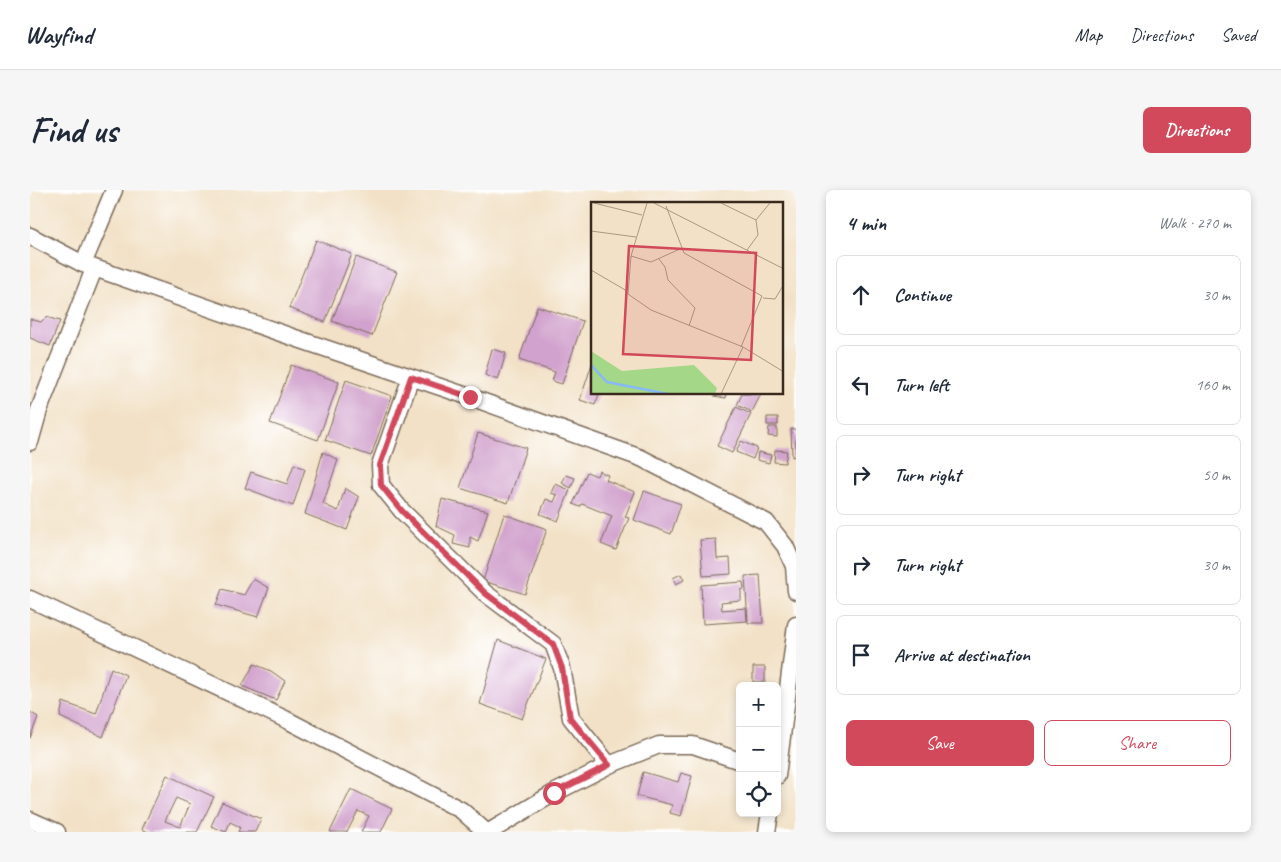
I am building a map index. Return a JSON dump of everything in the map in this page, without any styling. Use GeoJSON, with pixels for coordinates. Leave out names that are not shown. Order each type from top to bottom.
{"type":"FeatureCollection","features":[{"type":"Feature","properties":{"kind":"street"},"geometry":{"type":"LineString","coordinates":[[30,442],[39,410],[114,190]]}},
{"type":"Feature","properties":{"kind":"street"},"geometry":{"type":"LineString","coordinates":[[30,236],[89,266],[641,458],[766,522],[785,546],[795,567],[796,591]]}},
{"type":"Feature","properties":{"kind":"street"},"geometry":{"type":"LineString","coordinates":[[411,377],[380,465],[381,485],[402,511],[485,593],[553,644],[562,668],[570,718],[609,765]]}},
{"type":"Feature","properties":{"kind":"street"},"geometry":{"type":"LineString","coordinates":[[30,599],[285,719],[461,810],[487,832],[554,793],[609,765],[659,745],[692,745],[736,759]]}},
{"type":"Feature","properties":{"kind":"street"},"geometry":{"type":"LineString","coordinates":[[778,772],[796,625]]}},
{"type":"Feature","properties":{"kind":"street"},"geometry":{"type":"LineString","coordinates":[[767,832],[769,817]]}},
{"type":"Feature","properties":{"kind":"street"},"geometry":{"type":"LineString","coordinates":[[30,820],[57,832]]}},
{"type":"Feature","properties":{"kind":"building"},"geometry":{"type":"Polygon","coordinates":[[[316,240],[352,254],[325,322],[289,308],[316,240]]]}},
{"type":"Feature","properties":{"kind":"building"},"geometry":{"type":"Polygon","coordinates":[[[356,257],[397,272],[372,336],[332,321],[356,257]]]}},
{"type":"Feature","properties":{"kind":"building"},"geometry":{"type":"Polygon","coordinates":[[[537,306],[583,321],[562,384],[552,381],[555,372],[519,360],[537,306]]]}},
{"type":"Feature","properties":{"kind":"building"},"geometry":{"type":"Polygon","coordinates":[[[46,317],[60,321],[50,346],[30,338],[30,319],[41,322],[46,317]]]}},
{"type":"Feature","properties":{"kind":"building"},"geometry":{"type":"Polygon","coordinates":[[[492,349],[506,353],[498,380],[485,375],[492,349]]]}},
{"type":"Feature","properties":{"kind":"building"},"geometry":{"type":"Polygon","coordinates":[[[291,365],[339,382],[318,440],[270,423],[291,365]]]}},
{"type":"Feature","properties":{"kind":"building"},"geometry":{"type":"Polygon","coordinates":[[[591,367],[591,395],[599,395],[595,405],[580,400],[591,367]]]}},
{"type":"Feature","properties":{"kind":"building"},"geometry":{"type":"Polygon","coordinates":[[[346,380],[392,396],[371,456],[325,440],[346,380]]]}},
{"type":"Feature","properties":{"kind":"building"},"geometry":{"type":"Polygon","coordinates":[[[714,395],[727,395],[726,398],[714,395]]]}},
{"type":"Feature","properties":{"kind":"building"},"geometry":{"type":"Polygon","coordinates":[[[742,395],[760,395],[752,412],[737,405],[742,395]]]}},
{"type":"Feature","properties":{"kind":"building"},"geometry":{"type":"Polygon","coordinates":[[[736,407],[751,414],[732,453],[717,446],[736,407]]]}},
{"type":"Feature","properties":{"kind":"building"},"geometry":{"type":"Polygon","coordinates":[[[767,417],[778,417],[778,425],[767,425],[767,417]]]}},
{"type":"Feature","properties":{"kind":"building"},"geometry":{"type":"Polygon","coordinates":[[[769,427],[777,427],[777,437],[768,436],[769,427]]]}},
{"type":"Feature","properties":{"kind":"building"},"geometry":{"type":"Polygon","coordinates":[[[791,429],[796,429],[796,456],[792,457],[791,429]]]}},
{"type":"Feature","properties":{"kind":"building"},"geometry":{"type":"Polygon","coordinates":[[[478,433],[526,448],[508,503],[460,488],[478,433]]]}},
{"type":"Feature","properties":{"kind":"building"},"geometry":{"type":"Polygon","coordinates":[[[741,441],[757,448],[753,459],[736,452],[741,441]]]}},
{"type":"Feature","properties":{"kind":"building"},"geometry":{"type":"Polygon","coordinates":[[[775,450],[787,451],[785,463],[774,462],[775,450]]]}},
{"type":"Feature","properties":{"kind":"building"},"geometry":{"type":"Polygon","coordinates":[[[323,452],[338,460],[323,504],[338,511],[345,488],[359,497],[347,530],[305,514],[323,452]]]}},
{"type":"Feature","properties":{"kind":"building"},"geometry":{"type":"Polygon","coordinates":[[[758,452],[771,455],[769,463],[757,460],[758,452]]]}},
{"type":"Feature","properties":{"kind":"building"},"geometry":{"type":"Polygon","coordinates":[[[294,464],[305,469],[293,506],[245,488],[251,472],[287,484],[294,464]]]}},
{"type":"Feature","properties":{"kind":"building"},"geometry":{"type":"Polygon","coordinates":[[[599,471],[608,475],[606,480],[635,492],[625,517],[629,518],[616,550],[601,544],[612,516],[582,504],[580,507],[573,504],[587,472],[597,476],[599,471]]]}},
{"type":"Feature","properties":{"kind":"building"},"geometry":{"type":"Polygon","coordinates":[[[566,475],[575,478],[571,488],[562,483],[566,475]]]}},
{"type":"Feature","properties":{"kind":"building"},"geometry":{"type":"Polygon","coordinates":[[[555,484],[570,490],[558,521],[540,514],[546,499],[554,502],[557,495],[551,493],[555,484]]]}},
{"type":"Feature","properties":{"kind":"building"},"geometry":{"type":"Polygon","coordinates":[[[644,491],[681,504],[671,534],[634,520],[644,491]]]}},
{"type":"Feature","properties":{"kind":"building"},"geometry":{"type":"Polygon","coordinates":[[[442,499],[488,511],[478,541],[470,537],[470,548],[453,544],[455,535],[436,526],[442,499]]]}},
{"type":"Feature","properties":{"kind":"building"},"geometry":{"type":"Polygon","coordinates":[[[504,514],[547,529],[525,594],[483,581],[504,514]]]}},
{"type":"Feature","properties":{"kind":"building"},"geometry":{"type":"Polygon","coordinates":[[[716,539],[717,559],[730,558],[731,574],[703,576],[700,540],[716,539]]]}},
{"type":"Feature","properties":{"kind":"building"},"geometry":{"type":"Polygon","coordinates":[[[681,574],[684,580],[676,584],[673,578],[681,574]]]}},
{"type":"Feature","properties":{"kind":"building"},"geometry":{"type":"Polygon","coordinates":[[[760,575],[763,623],[748,623],[745,576],[760,575]]]}},
{"type":"Feature","properties":{"kind":"building"},"geometry":{"type":"Polygon","coordinates":[[[253,579],[269,588],[258,617],[216,605],[222,589],[244,595],[253,579]]]}},
{"type":"Feature","properties":{"kind":"building"},"geometry":{"type":"Polygon","coordinates":[[[743,582],[744,589],[741,590],[741,600],[721,602],[722,610],[746,608],[747,621],[703,624],[701,585],[743,582]]]}},
{"type":"Feature","properties":{"kind":"building"},"geometry":{"type":"Polygon","coordinates":[[[498,640],[546,659],[522,719],[480,704],[498,640]]]}},
{"type":"Feature","properties":{"kind":"building"},"geometry":{"type":"Polygon","coordinates":[[[254,664],[271,671],[285,681],[276,700],[242,686],[254,664]]]}},
{"type":"Feature","properties":{"kind":"building"},"geometry":{"type":"Polygon","coordinates":[[[753,667],[765,667],[765,682],[753,682],[753,667]]]}},
{"type":"Feature","properties":{"kind":"building"},"geometry":{"type":"Polygon","coordinates":[[[111,668],[126,675],[103,737],[60,717],[63,702],[96,714],[111,668]]]}},
{"type":"Feature","properties":{"kind":"building"},"geometry":{"type":"Polygon","coordinates":[[[30,712],[38,717],[30,738],[30,712]]]}},
{"type":"Feature","properties":{"kind":"building"},"geometry":{"type":"Polygon","coordinates":[[[643,772],[678,782],[681,773],[692,776],[681,816],[670,813],[672,805],[637,796],[643,772]]]}},
{"type":"Feature","properties":{"kind":"building"},"geometry":{"type":"Polygon","coordinates":[[[167,775],[214,797],[197,832],[148,832],[142,829],[167,775]],[[176,798],[165,821],[180,827],[190,804],[176,798]]]}},
{"type":"Feature","properties":{"kind":"building"},"geometry":{"type":"Polygon","coordinates":[[[351,789],[392,809],[381,832],[361,832],[369,816],[358,811],[347,832],[330,832],[351,789]]]}},
{"type":"Feature","properties":{"kind":"building"},"geometry":{"type":"Polygon","coordinates":[[[222,802],[261,819],[255,832],[238,832],[240,827],[230,822],[226,832],[211,826],[222,802]]]}},
{"type":"Feature","properties":{"kind":"route"},"geometry":{"type":"LineString","coordinates":[[470,397],[411,377],[380,465],[381,485],[402,511],[485,593],[553,644],[562,668],[570,718],[609,765],[554,793]]}}]}
